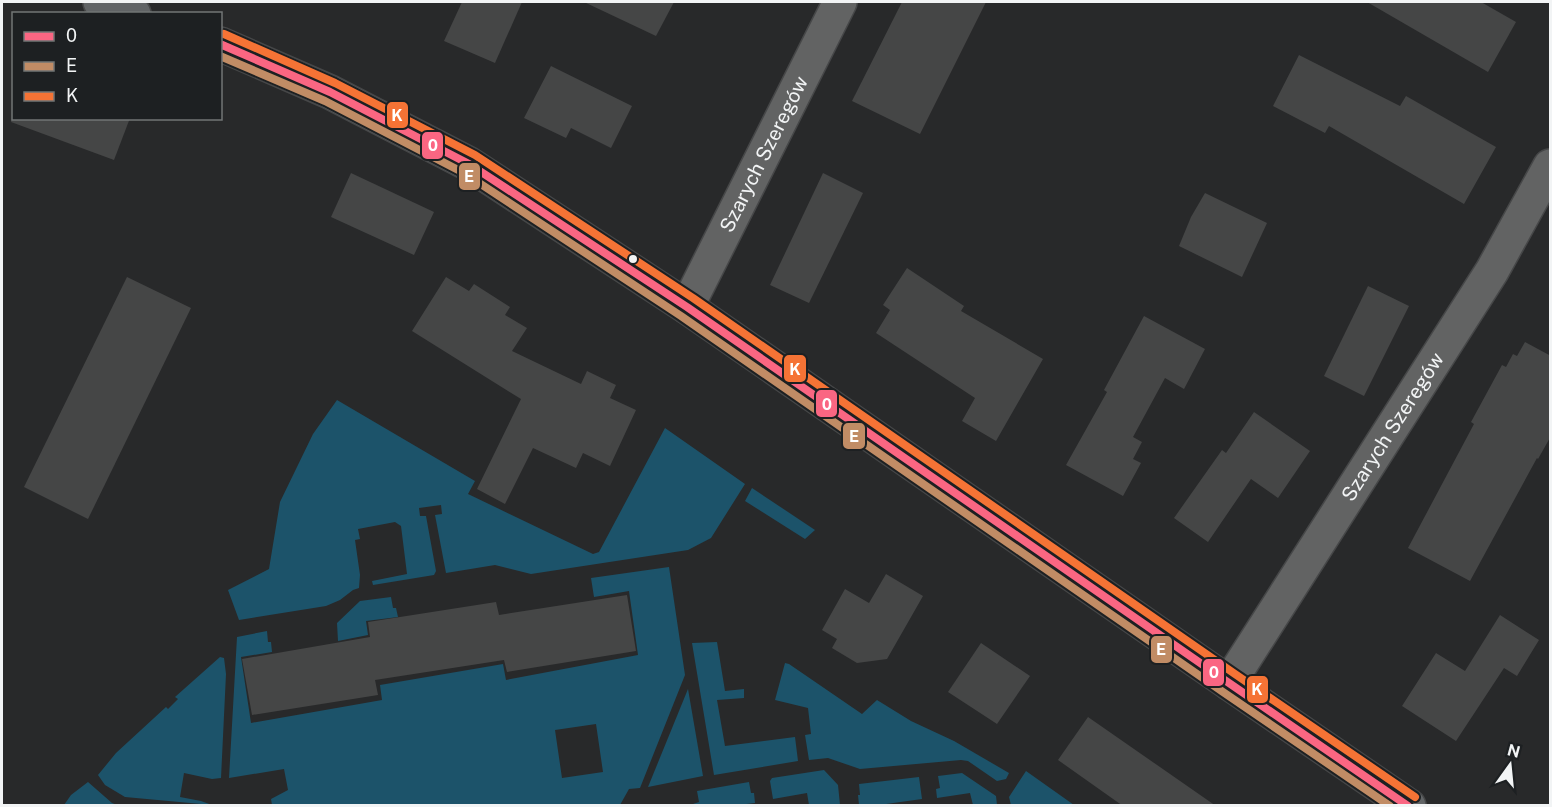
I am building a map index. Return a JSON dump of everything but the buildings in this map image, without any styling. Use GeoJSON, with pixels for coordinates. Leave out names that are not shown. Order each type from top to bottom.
{"type":"FeatureCollection","features":[{"type":"Feature","properties":{"kind":"street"},"geometry":{"type":"LineString","coordinates":[[100,2],[128,12]]}},
{"type":"Feature","properties":{"kind":"street","name":"Szarych Szeregów"},"geometry":{"type":"LineString","coordinates":[[687,307],[840,2]]}},
{"type":"Feature","properties":{"kind":"street"},"geometry":{"type":"LineString","coordinates":[[222,45],[330,92],[469,164],[687,307],[1409,806]]}},
{"type":"Feature","properties":{"kind":"street","name":"Szarych Szeregów"},"geometry":{"type":"LineString","coordinates":[[1229,683],[1492,271],[1551,166]]}},
{"type":"Feature","properties":{"kind":"shaded area"},"geometry":{"type":"Polygon","coordinates":[[[337,400],[475,481],[468,494],[593,554],[599,552],[665,428],[745,484],[711,538],[688,550],[531,574],[495,565],[446,573],[435,515],[442,514],[441,505],[419,508],[420,516],[426,516],[436,571],[434,575],[373,585],[372,581],[407,574],[401,526],[395,522],[358,529],[360,539],[355,540],[360,575],[359,588],[326,606],[239,620],[228,590],[269,569],[280,502],[313,434],[337,400]]]}},
{"type":"Feature","properties":{"kind":"shaded area"},"geometry":{"type":"Polygon","coordinates":[[[752,488],[815,530],[805,539],[745,501],[752,488]]]}},
{"type":"Feature","properties":{"kind":"shaded area"},"geometry":{"type":"Polygon","coordinates":[[[669,567],[685,675],[640,788],[629,789],[620,805],[272,805],[271,799],[288,790],[284,769],[229,778],[237,637],[267,631],[268,642],[271,642],[272,652],[241,657],[251,723],[382,700],[380,685],[503,664],[506,680],[638,655],[629,591],[594,597],[591,578],[669,567]],[[596,724],[555,730],[562,778],[603,772],[596,724]]]}},
{"type":"Feature","properties":{"kind":"shaded area"},"geometry":{"type":"Polygon","coordinates":[[[391,597],[398,617],[366,621],[368,635],[338,641],[337,623],[360,601],[391,597]]]}},
{"type":"Feature","properties":{"kind":"shaded area"},"geometry":{"type":"Polygon","coordinates":[[[717,642],[725,691],[744,689],[744,698],[717,700],[725,746],[795,737],[798,761],[714,775],[692,643],[717,642]]]}},
{"type":"Feature","properties":{"kind":"shaded area"},"geometry":{"type":"Polygon","coordinates":[[[220,657],[224,658],[226,674],[221,778],[212,779],[184,773],[180,797],[212,805],[125,797],[105,785],[98,775],[116,753],[166,707],[168,709],[178,699],[175,697],[220,657]]]}},
{"type":"Feature","properties":{"kind":"shaded area"},"geometry":{"type":"Polygon","coordinates":[[[785,663],[862,714],[877,700],[911,721],[954,741],[1009,773],[1006,779],[997,781],[968,761],[961,760],[860,769],[828,758],[809,760],[805,735],[811,734],[808,708],[775,700],[785,663]]]}},
{"type":"Feature","properties":{"kind":"shaded area"},"geometry":{"type":"Polygon","coordinates":[[[688,689],[703,776],[648,787],[688,689]]]}},
{"type":"Feature","properties":{"kind":"shaded area"},"geometry":{"type":"Polygon","coordinates":[[[824,770],[838,785],[840,805],[809,805],[807,793],[773,799],[770,781],[772,778],[824,770]]]}},
{"type":"Feature","properties":{"kind":"shaded area"},"geometry":{"type":"Polygon","coordinates":[[[1026,771],[1074,805],[1011,805],[1009,797],[1026,771]]]}},
{"type":"Feature","properties":{"kind":"shaded area"},"geometry":{"type":"Polygon","coordinates":[[[962,773],[996,796],[997,805],[973,805],[970,793],[937,798],[936,789],[940,788],[938,776],[962,773]]]}},
{"type":"Feature","properties":{"kind":"shaded area"},"geometry":{"type":"Polygon","coordinates":[[[919,777],[922,799],[879,805],[859,805],[859,784],[919,777]]]}},
{"type":"Feature","properties":{"kind":"shaded area"},"geometry":{"type":"Polygon","coordinates":[[[88,782],[117,805],[64,805],[71,795],[88,782]]]}},
{"type":"Feature","properties":{"kind":"shaded area"},"geometry":{"type":"Polygon","coordinates":[[[749,782],[755,803],[693,804],[699,802],[697,791],[749,782]]]}},
{"type":"Feature","properties":{"kind":"transit line","name":"K"},"geometry":{"type":"LineString","coordinates":[[224,34],[335,83],[475,155],[693,298],[1415,797]]}},
{"type":"Feature","properties":{"kind":"transit line","name":"0"},"geometry":{"type":"LineString","coordinates":[[222,45],[330,92],[469,164],[687,307],[1408,806]]}},
{"type":"Feature","properties":{"kind":"transit line","name":"E"},"geometry":{"type":"LineString","coordinates":[[222,57],[325,101],[464,173],[681,316],[1390,806]]}}]}
